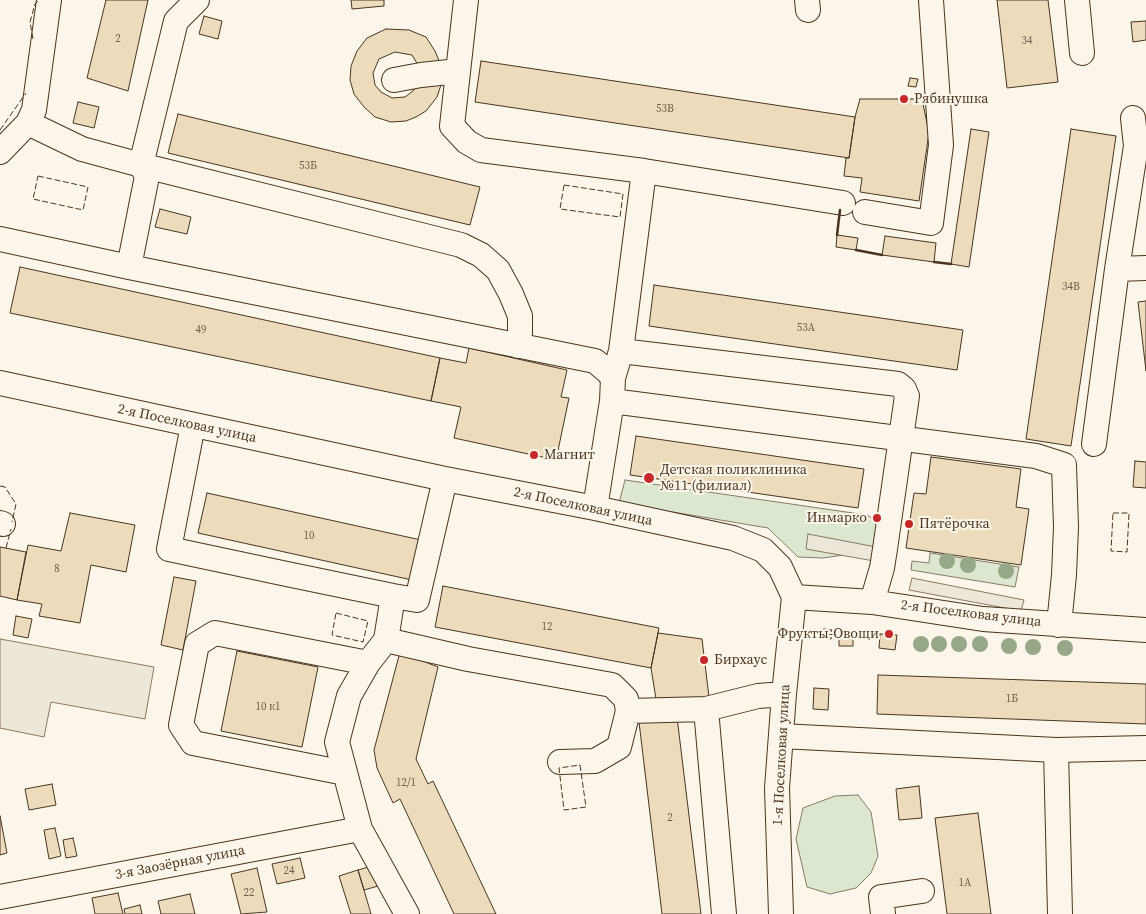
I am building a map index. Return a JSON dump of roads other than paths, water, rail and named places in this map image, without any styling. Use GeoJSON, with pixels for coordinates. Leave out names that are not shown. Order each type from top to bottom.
{"type":"FeatureCollection","features":[{"type":"Feature","properties":{"kind":"street"},"geometry":{"type":"LineString","coordinates":[[0,152],[28,123],[34,110],[49,0]]}},
{"type":"Feature","properties":{"kind":"street"},"geometry":{"type":"LineString","coordinates":[[129,267],[147,176],[141,165],[176,21],[197,0]]}},
{"type":"Feature","properties":{"kind":"street"},"geometry":{"type":"LineString","coordinates":[[466,0],[452,126],[467,142],[481,150],[644,171],[843,203]]}},
{"type":"Feature","properties":{"kind":"street"},"geometry":{"type":"LineString","coordinates":[[865,212],[931,223],[941,146],[931,0]]}},
{"type":"Feature","properties":{"kind":"street"},"geometry":{"type":"LineString","coordinates":[[1077,0],[1082,53]]}},
{"type":"Feature","properties":{"kind":"street"},"geometry":{"type":"LineString","coordinates":[[394,80],[458,71]]}},
{"type":"Feature","properties":{"kind":"street"},"geometry":{"type":"LineString","coordinates":[[1094,444],[1117,269],[1136,146],[1133,118]]}},
{"type":"Feature","properties":{"kind":"street"},"geometry":{"type":"LineString","coordinates":[[28,123],[82,149],[460,244],[481,255],[498,270],[520,316],[518,346]]}},
{"type":"Feature","properties":{"kind":"street"},"geometry":{"type":"LineString","coordinates":[[594,508],[621,352],[644,171]]}},
{"type":"Feature","properties":{"kind":"street"},"geometry":{"type":"LineString","coordinates":[[0,239],[594,361],[607,371],[613,390]]}},
{"type":"Feature","properties":{"kind":"street"},"geometry":{"type":"LineString","coordinates":[[1117,269],[1146,268]]}},
{"type":"Feature","properties":{"kind":"street"},"geometry":{"type":"LineString","coordinates":[[621,352],[898,384],[907,396],[882,568],[872,602]]}},
{"type":"Feature","properties":{"kind":"street","name":"2-я Поселковая улица"},"geometry":{"type":"LineString","coordinates":[[0,383],[445,479],[733,538],[763,550],[780,567],[794,597],[872,602],[983,619],[1146,630]]}},
{"type":"Feature","properties":{"kind":"street"},"geometry":{"type":"LineString","coordinates":[[613,390],[901,438],[1036,456],[1064,465],[1066,527],[1060,624]]}},
{"type":"Feature","properties":{"kind":"street"},"geometry":{"type":"LineString","coordinates":[[193,425],[169,549],[417,600],[445,479]]}},
{"type":"Feature","properties":{"kind":"street"},"geometry":{"type":"LineString","coordinates":[[393,596],[386,640],[368,663],[349,696],[337,742],[360,829],[407,914]]}},
{"type":"Feature","properties":{"kind":"street","name":"1-я Поселковая улица"},"geometry":{"type":"LineString","coordinates":[[781,914],[777,788],[794,597]]}},
{"type":"Feature","properties":{"kind":"street"},"geometry":{"type":"LineString","coordinates":[[344,773],[193,743],[181,725],[197,644],[215,633],[368,663]]}},
{"type":"Feature","properties":{"kind":"street"},"geometry":{"type":"LineString","coordinates":[[386,640],[468,659],[612,685],[626,699],[628,711],[619,747],[595,761],[560,762]]}},
{"type":"Feature","properties":{"kind":"street"},"geometry":{"type":"LineString","coordinates":[[628,711],[706,709],[758,696],[784,694]]}},
{"type":"Feature","properties":{"kind":"street"},"geometry":{"type":"LineString","coordinates":[[706,709],[724,914]]}},
{"type":"Feature","properties":{"kind":"street"},"geometry":{"type":"LineString","coordinates":[[781,736],[1056,750],[1146,748]]}},
{"type":"Feature","properties":{"kind":"street"},"geometry":{"type":"LineString","coordinates":[[1056,750],[1060,914]]}},
{"type":"Feature","properties":{"kind":"street","name":"3-я Заозёрная улица"},"geometry":{"type":"LineString","coordinates":[[0,898],[360,829]]}},
{"type":"Feature","properties":{"kind":"street"},"geometry":{"type":"LineString","coordinates":[[883,914],[881,897],[922,891]]}},
{"type":"Feature","properties":{"kind":"place","name":"Рябинушка"},"geometry":{"type":"Point","coordinates":[904,99]}},
{"type":"Feature","properties":{"kind":"place","name":"Магнит"},"geometry":{"type":"Point","coordinates":[534,455]}},
{"type":"Feature","properties":{"kind":"place","name":"Детская поликлиника №11 (филиал)"},"geometry":{"type":"Point","coordinates":[649,478]}},
{"type":"Feature","properties":{"kind":"place","name":"Инмарко"},"geometry":{"type":"Point","coordinates":[877,518]}},
{"type":"Feature","properties":{"kind":"place","name":"Пятёрочка"},"geometry":{"type":"Point","coordinates":[909,524]}},
{"type":"Feature","properties":{"kind":"place","name":"Фрукты-Овощи"},"geometry":{"type":"Point","coordinates":[889,634]}},
{"type":"Feature","properties":{"kind":"place","name":"Бирхаус"},"geometry":{"type":"Point","coordinates":[704,660]}}]}
